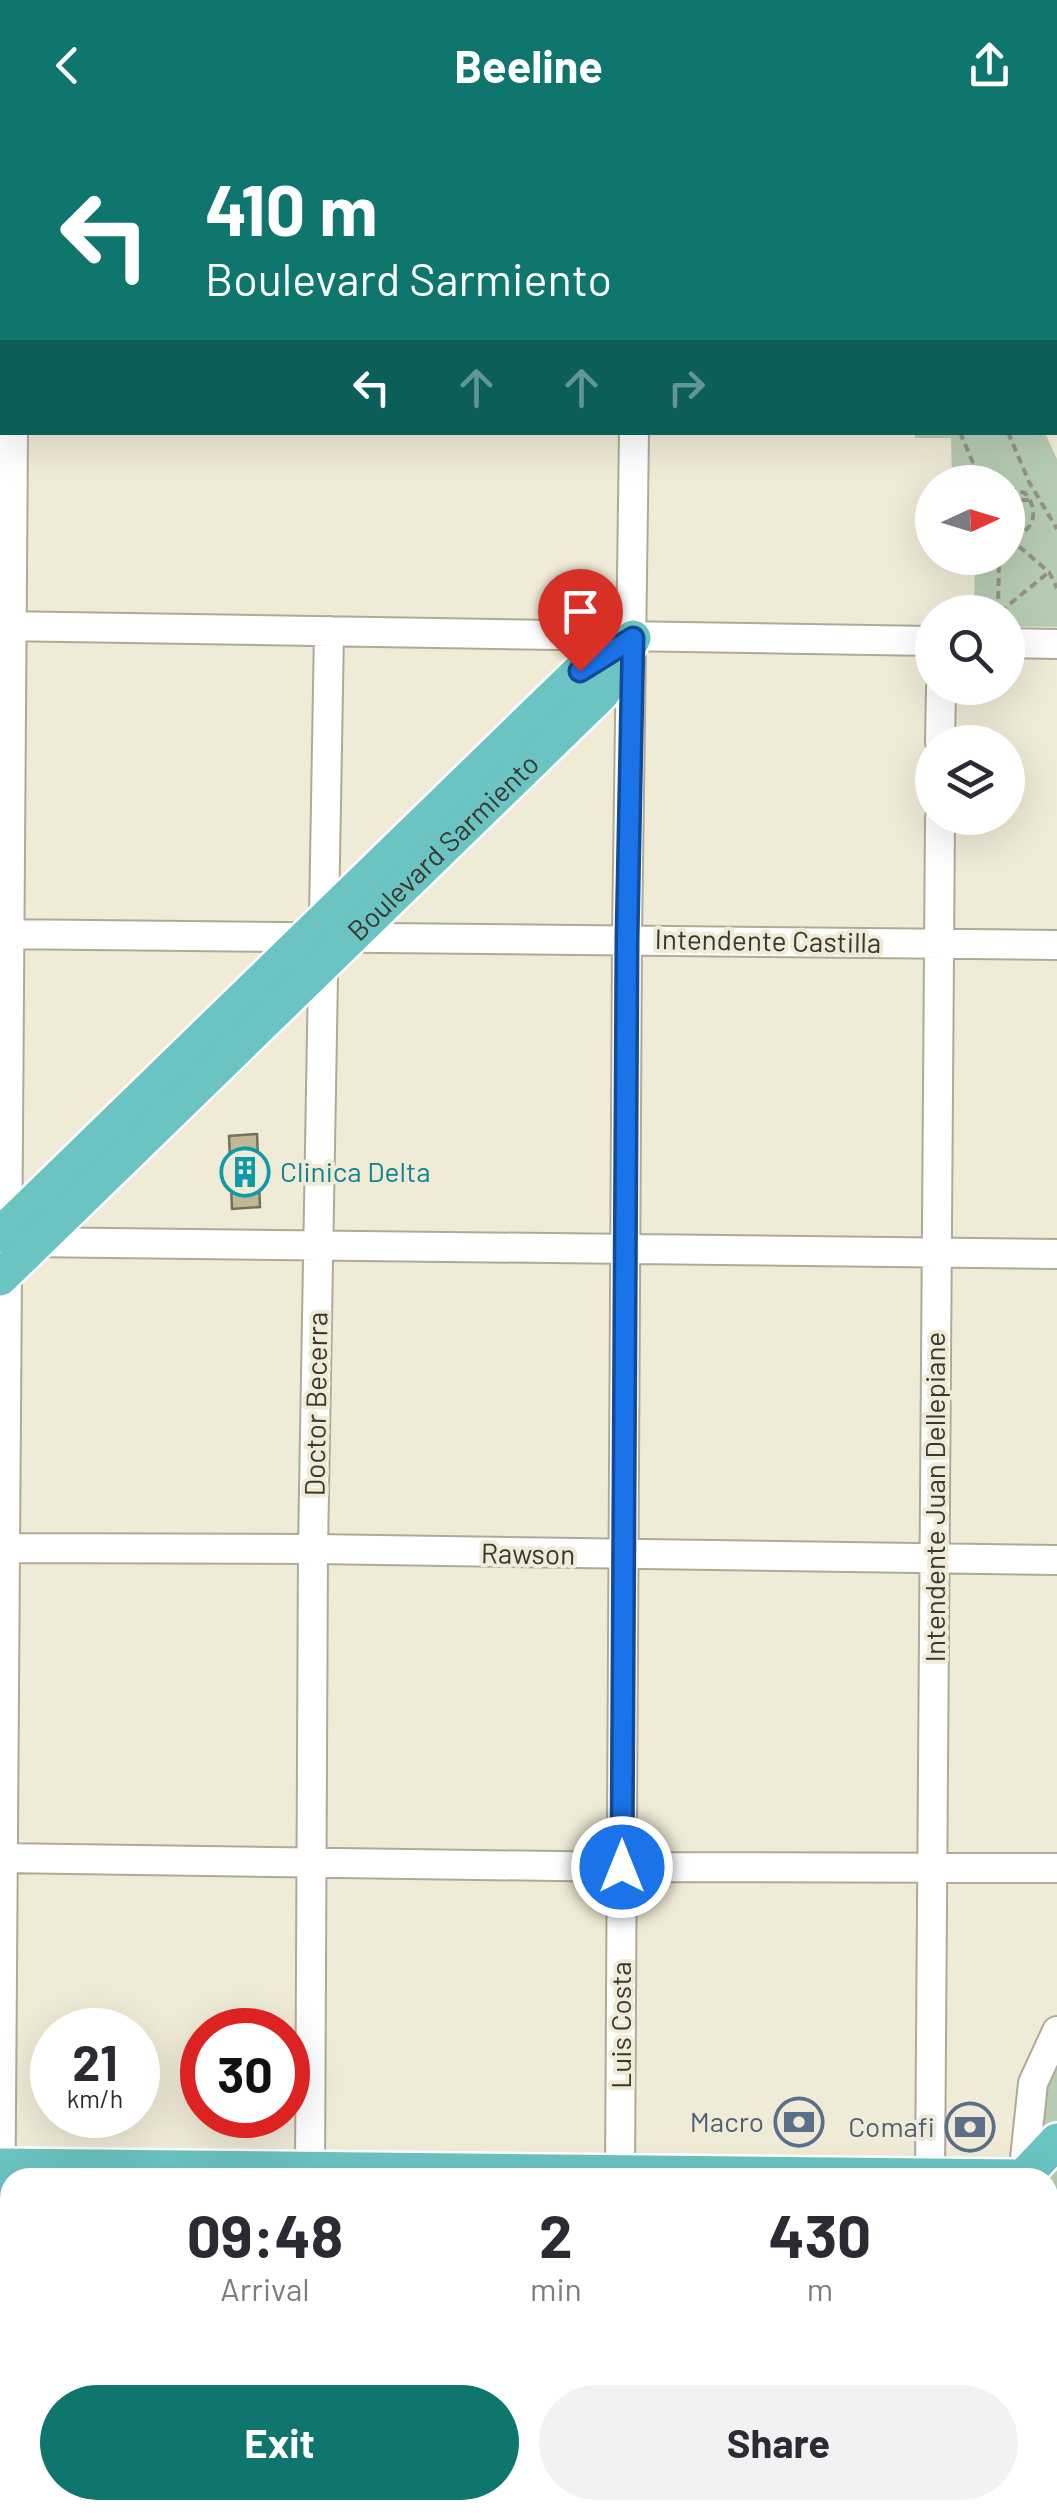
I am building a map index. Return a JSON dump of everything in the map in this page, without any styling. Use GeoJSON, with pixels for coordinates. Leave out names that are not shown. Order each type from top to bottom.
{"type":"FeatureCollection","features":[{"type":"Feature","properties":{"kind":"main road","name":"Boulevard Sarmiento"},"geometry":{"type":"LineString","coordinates":[[8,1248],[326,939],[602,693],[633,638]]}},
{"type":"Feature","properties":{"kind":"main road"},"geometry":{"type":"LineString","coordinates":[[1032,2168],[1057,2141]]}},
{"type":"Feature","properties":{"kind":"main road"},"geometry":{"type":"LineString","coordinates":[[0,2166],[89,2168]]}},
{"type":"Feature","properties":{"kind":"street"},"geometry":{"type":"LineString","coordinates":[[0,2252],[2,1548],[8,1248],[6,626],[13,435]]}},
{"type":"Feature","properties":{"kind":"street","name":"Luis Costa"},"geometry":{"type":"LineString","coordinates":[[620,2168],[634,435]]}},
{"type":"Feature","properties":{"kind":"street"},"geometry":{"type":"LineString","coordinates":[[6,626],[915,641]]}},
{"type":"Feature","properties":{"kind":"street","name":"Doctor Becerra"},"geometry":{"type":"LineString","coordinates":[[310,2168],[313,1549],[329,631]]}},
{"type":"Feature","properties":{"kind":"street"},"geometry":{"type":"LineString","coordinates":[[1025,643],[1057,644]]}},
{"type":"Feature","properties":{"kind":"street","name":"Intendente Juan Dellepiane"},"geometry":{"type":"LineString","coordinates":[[930,2168],[940,835]]}},
{"type":"Feature","properties":{"kind":"street","name":"Intendente Castilla"},"geometry":{"type":"LineString","coordinates":[[5,934],[1057,946]]}},
{"type":"Feature","properties":{"kind":"street"},"geometry":{"type":"LineString","coordinates":[[8,1248],[318,1246],[1057,1254]]}},
{"type":"Feature","properties":{"kind":"street","name":"Rawson"},"geometry":{"type":"LineString","coordinates":[[2,1548],[1057,1560]]}},
{"type":"Feature","properties":{"kind":"street"},"geometry":{"type":"LineString","coordinates":[[1,1858],[622,1867],[1057,1868]]}},
{"type":"Feature","properties":{"kind":"street"},"geometry":{"type":"LineString","coordinates":[[1024,2168],[1033,2083],[1057,2030]]}},
{"type":"Feature","properties":{"kind":"path"},"geometry":{"type":"LineString","coordinates":[[961,435],[974,465]]}},
{"type":"Feature","properties":{"kind":"path"},"geometry":{"type":"LineString","coordinates":[[1009,435],[1029,482],[1057,529]]}},
{"type":"Feature","properties":{"kind":"path"},"geometry":{"type":"LineString","coordinates":[[1025,495],[1034,506],[1032,523],[1025,531]]}},
{"type":"Feature","properties":{"kind":"path"},"geometry":{"type":"LineString","coordinates":[[1025,500],[1031,500]]}},
{"type":"Feature","properties":{"kind":"path"},"geometry":{"type":"LineString","coordinates":[[1025,548],[1049,572],[1057,588]]}},
{"type":"Feature","properties":{"kind":"path"},"geometry":{"type":"LineString","coordinates":[[1020,595],[1049,572]]}},
{"type":"Feature","properties":{"kind":"green space"},"geometry":{"type":"Polygon","coordinates":[[[915,435],[1046,435],[1057,459],[1057,627],[1025,626],[1025,595],[974,595],[975,575],[1025,575],[1025,465],[952,465],[951,438],[915,435]]]}},
{"type":"Feature","properties":{"kind":"green space"},"geometry":{"type":"Polygon","coordinates":[[[1057,2031],[1057,2168],[1023,2168],[1057,2031]]]}},
{"type":"Feature","properties":{"kind":"building","name":"Clinica Delta"},"geometry":{"type":"Polygon","coordinates":[[[257,1134],[260,1207],[232,1209],[229,1136],[257,1134]]]}},
{"type":"Feature","properties":{"kind":"place","name":"Clinica Delta"},"geometry":{"type":"Point","coordinates":[245,1172]}},
{"type":"Feature","properties":{"kind":"place","name":"Macro"},"geometry":{"type":"Point","coordinates":[799,2122]}},
{"type":"Feature","properties":{"kind":"place","name":"Comafi"},"geometry":{"type":"Point","coordinates":[970,2127]}},
{"type":"Feature","properties":{"kind":"route"},"geometry":{"type":"LineString","coordinates":[[580,671],[633,638],[627,939],[622,1867]]}}]}
